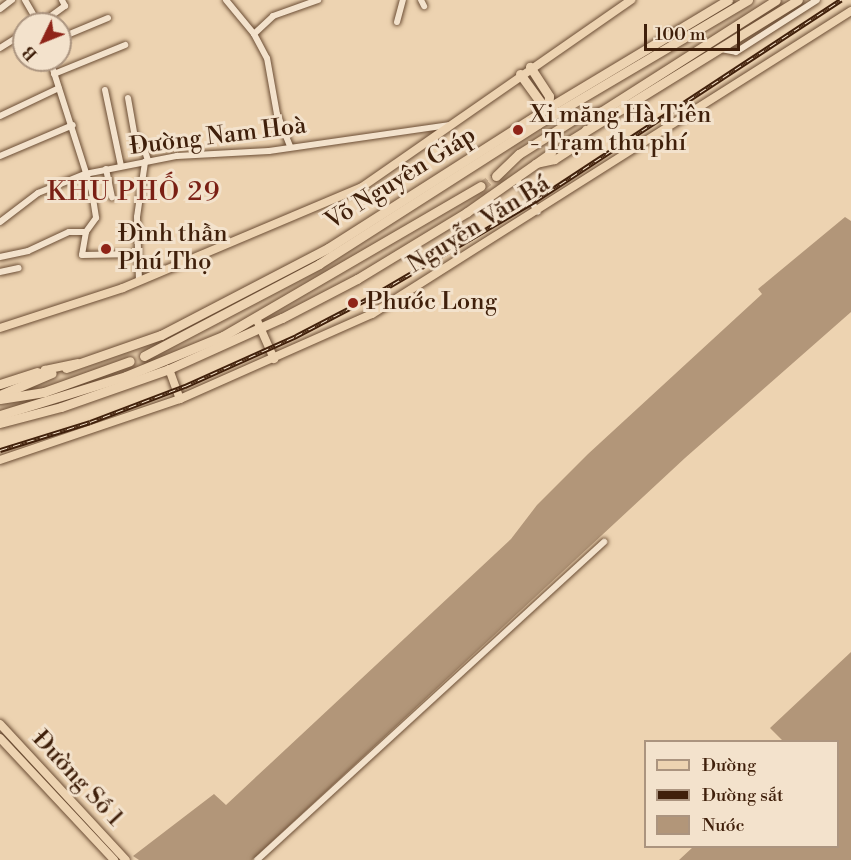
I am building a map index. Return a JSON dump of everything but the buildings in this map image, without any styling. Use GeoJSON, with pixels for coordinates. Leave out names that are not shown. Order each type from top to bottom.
{"type":"FeatureCollection","features":[{"type":"Feature","properties":{"kind":"highway","name":"Võ Nguyên Giáp"},"geometry":{"type":"LineString","coordinates":[[66,368],[161,335],[328,248],[548,108],[728,0]]}},
{"type":"Feature","properties":{"kind":"highway","name":"Võ Nguyên Giáp"},"geometry":{"type":"LineString","coordinates":[[144,356],[178,336],[319,264],[540,123],[748,0]]}},
{"type":"Feature","properties":{"kind":"highway","name":"Võ Nguyên Giáp"},"geometry":{"type":"LineString","coordinates":[[496,176],[519,154],[576,118],[602,111],[776,0]]}},
{"type":"Feature","properties":{"kind":"highway"},"geometry":{"type":"LineString","coordinates":[[563,145],[637,103],[798,0]]}},
{"type":"Feature","properties":{"kind":"highway"},"geometry":{"type":"LineString","coordinates":[[647,58],[653,46]]}},
{"type":"Feature","properties":{"kind":"highway"},"geometry":{"type":"LineString","coordinates":[[620,66],[630,69]]}},
{"type":"Feature","properties":{"kind":"highway"},"geometry":{"type":"LineString","coordinates":[[530,67],[549,96],[548,108],[540,123]]}},
{"type":"Feature","properties":{"kind":"highway"},"geometry":{"type":"LineString","coordinates":[[520,74],[540,102],[548,108],[567,107]]}},
{"type":"Feature","properties":{"kind":"highway"},"geometry":{"type":"LineString","coordinates":[[612,105],[637,103]]}},
{"type":"Feature","properties":{"kind":"highway"},"geometry":{"type":"LineString","coordinates":[[586,130],[602,111]]}},
{"type":"Feature","properties":{"kind":"highway"},"geometry":{"type":"LineString","coordinates":[[0,423],[61,407],[169,369],[282,318],[357,279],[467,212],[551,153]]}},
{"type":"Feature","properties":{"kind":"highway","name":"Võ Nguyên Giáp"},"geometry":{"type":"LineString","coordinates":[[0,415],[116,379],[223,336],[428,220],[481,186]]}},
{"type":"Feature","properties":{"kind":"highway"},"geometry":{"type":"LineString","coordinates":[[428,220],[467,212]]}},
{"type":"Feature","properties":{"kind":"highway"},"geometry":{"type":"LineString","coordinates":[[256,318],[282,318]]}},
{"type":"Feature","properties":{"kind":"highway"},"geometry":{"type":"LineString","coordinates":[[161,335],[178,336]]}},
{"type":"Feature","properties":{"kind":"highway"},"geometry":{"type":"LineString","coordinates":[[213,350],[223,336]]}},
{"type":"Feature","properties":{"kind":"highway"},"geometry":{"type":"LineString","coordinates":[[0,397],[44,392],[130,361]]}},
{"type":"Feature","properties":{"kind":"highway"},"geometry":{"type":"LineString","coordinates":[[0,397],[45,373]]}},
{"type":"Feature","properties":{"kind":"highway"},"geometry":{"type":"LineString","coordinates":[[0,384],[45,373]]}},
{"type":"Feature","properties":{"kind":"main road"},"geometry":{"type":"LineString","coordinates":[[0,328],[139,281],[342,197],[399,164],[520,74],[631,0]]}},
{"type":"Feature","properties":{"kind":"main road","name":"Nguyễn Văn Bá"},"geometry":{"type":"LineString","coordinates":[[0,460],[180,399],[372,314],[538,212],[851,11]]}},
{"type":"Feature","properties":{"kind":"main road"},"geometry":{"type":"LineString","coordinates":[[536,164],[555,160],[581,143],[586,130]]}},
{"type":"Feature","properties":{"kind":"main road"},"geometry":{"type":"LineString","coordinates":[[256,318],[274,359]]}},
{"type":"Feature","properties":{"kind":"main road","name":"Võ Nguyên Giáp"},"geometry":{"type":"LineString","coordinates":[[45,373],[81,363]]}},
{"type":"Feature","properties":{"kind":"main road"},"geometry":{"type":"LineString","coordinates":[[169,369],[180,399]]}},
{"type":"Feature","properties":{"kind":"main road","name":"Đường Số 1"},"geometry":{"type":"LineString","coordinates":[[0,724],[126,860]]}},
{"type":"Feature","properties":{"kind":"main road","name":"Đường Số 1"},"geometry":{"type":"LineString","coordinates":[[0,738],[114,860]]}},
{"type":"Feature","properties":{"kind":"street"},"geometry":{"type":"LineString","coordinates":[[0,9],[12,0]]}},
{"type":"Feature","properties":{"kind":"street"},"geometry":{"type":"LineString","coordinates":[[56,12],[65,6],[62,0]]}},
{"type":"Feature","properties":{"kind":"street"},"geometry":{"type":"LineString","coordinates":[[226,0],[254,34],[270,67],[277,114],[290,147]]}},
{"type":"Feature","properties":{"kind":"street"},"geometry":{"type":"LineString","coordinates":[[254,34],[273,16],[318,0]]}},
{"type":"Feature","properties":{"kind":"street"},"geometry":{"type":"LineString","coordinates":[[397,22],[403,0]]}},
{"type":"Feature","properties":{"kind":"street"},"geometry":{"type":"LineString","coordinates":[[721,49],[736,52],[817,0]]}},
{"type":"Feature","properties":{"kind":"street"},"geometry":{"type":"LineString","coordinates":[[72,33],[108,18]]}},
{"type":"Feature","properties":{"kind":"street"},"geometry":{"type":"LineString","coordinates":[[125,45],[54,74],[74,125],[96,218],[86,232],[82,255],[137,254]]}},
{"type":"Feature","properties":{"kind":"street"},"geometry":{"type":"LineString","coordinates":[[0,116],[59,87]]}},
{"type":"Feature","properties":{"kind":"street"},"geometry":{"type":"LineString","coordinates":[[105,90],[121,166]]}},
{"type":"Feature","properties":{"kind":"street"},"geometry":{"type":"LineString","coordinates":[[128,98],[135,136],[142,142],[146,161],[137,254],[139,281]]}},
{"type":"Feature","properties":{"kind":"street","name":"Đường Nam Hoà"},"geometry":{"type":"LineString","coordinates":[[0,222],[38,194],[85,174],[106,169],[146,161],[290,147],[453,124]]}},
{"type":"Feature","properties":{"kind":"street"},"geometry":{"type":"LineString","coordinates":[[0,156],[74,125]]}},
{"type":"Feature","properties":{"kind":"street"},"geometry":{"type":"LineString","coordinates":[[106,169],[112,197]]}},
{"type":"Feature","properties":{"kind":"street"},"geometry":{"type":"LineString","coordinates":[[516,178],[538,212]]}},
{"type":"Feature","properties":{"kind":"street"},"geometry":{"type":"LineString","coordinates":[[0,257],[28,251],[69,232],[86,232]]}},
{"type":"Feature","properties":{"kind":"street"},"geometry":{"type":"LineString","coordinates":[[0,272],[19,268]]}},
{"type":"Feature","properties":{"kind":"street"},"geometry":{"type":"LineString","coordinates":[[257,860],[604,542]]}},
{"type":"Feature","properties":{"kind":"water"},"geometry":{"type":"Polygon","coordinates":[[[845,217],[851,221],[851,312],[685,458],[252,860],[139,860],[133,856],[214,794],[226,805],[511,539],[537,505],[588,454],[762,294],[758,289],[845,217]]]}},
{"type":"Feature","properties":{"kind":"water"},"geometry":{"type":"Polygon","coordinates":[[[851,652],[851,860],[679,860],[692,848],[839,848],[839,740],[782,740],[770,728],[851,652]]]}},
{"type":"Feature","properties":{"kind":"tunnel"},"geometry":{"type":"LineString","coordinates":[[481,186],[496,176]]}},
{"type":"Feature","properties":{"kind":"railway"},"geometry":{"type":"LineString","coordinates":[[0,450],[90,422],[185,386],[296,336],[369,298],[536,200],[841,0]]}},
{"type":"Feature","properties":{"kind":"place","name":"Xi măng Hà Tiên - Trạm thu phí"},"geometry":{"type":"Point","coordinates":[518,130]}},
{"type":"Feature","properties":{"kind":"place","name":"Đình thần Phú Thọ"},"geometry":{"type":"Point","coordinates":[106,249]}},
{"type":"Feature","properties":{"kind":"place","name":"Phước Long"},"geometry":{"type":"Point","coordinates":[353,303]}},
{"type":"Feature","properties":{"kind":"district","name":"KHU PHỐ 29"},"geometry":{"type":"Point","coordinates":[134,193]}}]}
